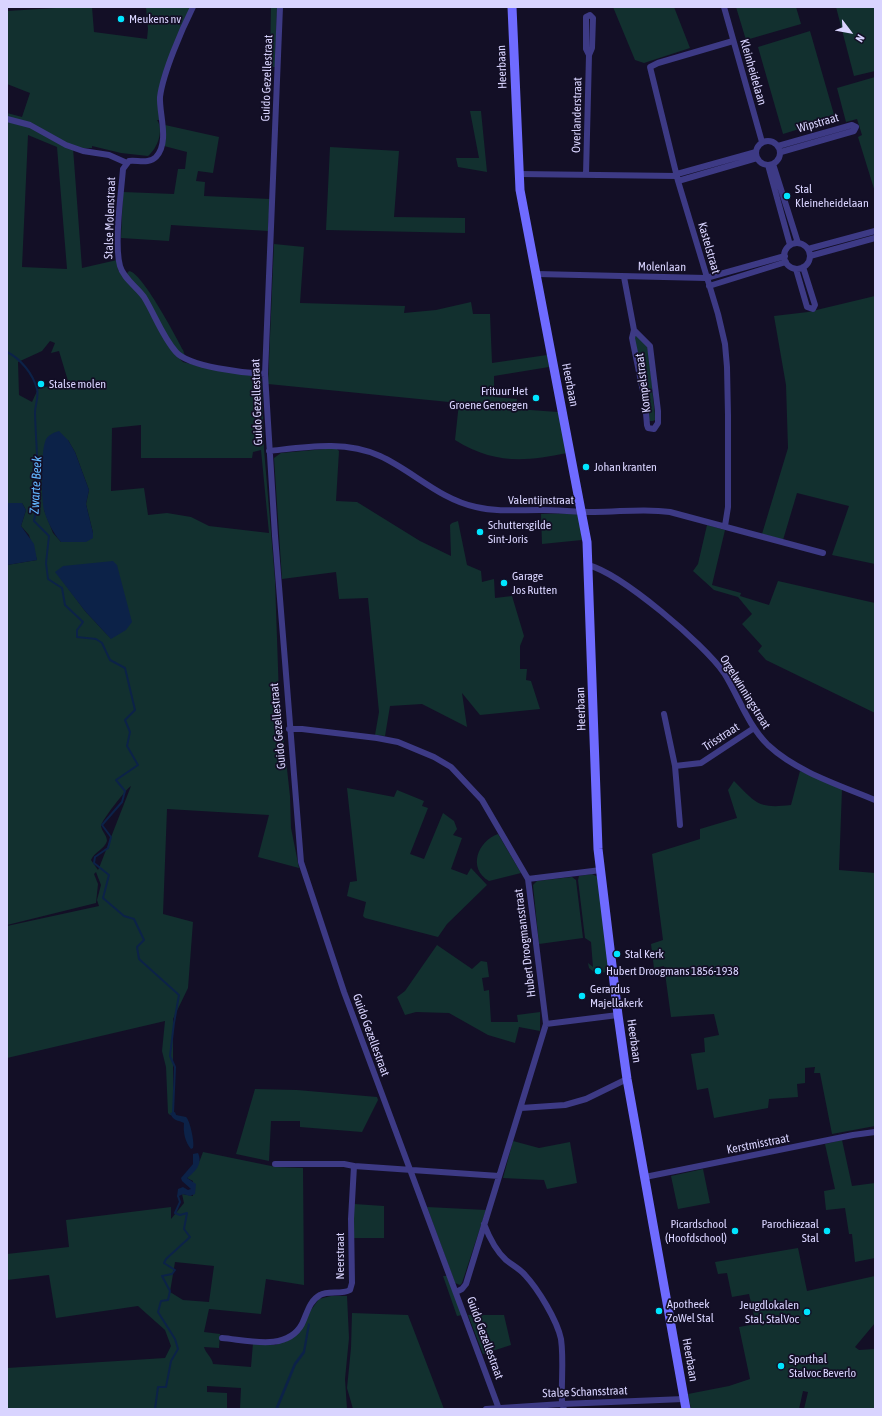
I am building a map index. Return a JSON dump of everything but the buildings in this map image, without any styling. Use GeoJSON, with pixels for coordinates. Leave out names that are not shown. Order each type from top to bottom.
{"type":"FeatureCollection","features":[{"type":"Feature","properties":{"kind":"street","name":"Stalse Molenstraat"},"geometry":{"type":"LineString","coordinates":[[193,7],[174,51],[161,94],[163,131],[159,153],[156,157],[148,161],[130,161],[126,163],[123,169],[119,232],[119,257],[121,271],[143,295],[172,347],[185,360],[236,371],[265,374]]}},
{"type":"Feature","properties":{"kind":"street","name":"Guido Gezellestraat"},"geometry":{"type":"LineString","coordinates":[[280,7],[265,374],[289,729],[301,862],[344,992],[498,1408]]}},
{"type":"Feature","properties":{"kind":"street","name":"Heerbaan"},"geometry":{"type":"LineString","coordinates":[[512,7],[519,174],[582,511],[588,564],[598,833],[618,1016],[627,1079],[686,1409]]}},
{"type":"Feature","properties":{"kind":"street","name":"Kleinheidelaan"},"geometry":{"type":"LineString","coordinates":[[724,7],[762,142]]}},
{"type":"Feature","properties":{"kind":"street","name":"Overlanderstraat"},"geometry":{"type":"LineString","coordinates":[[586,174],[589,55],[592,48],[593,18],[590,15],[586,17],[586,49],[589,55]]}},
{"type":"Feature","properties":{"kind":"street","name":"Kastelstraat"},"geometry":{"type":"LineString","coordinates":[[725,526],[728,507],[727,367],[725,344],[677,177],[650,67],[658,63],[733,41]]}},
{"type":"Feature","properties":{"kind":"street"},"geometry":{"type":"LineString","coordinates":[[7,119],[30,125],[66,145],[109,155],[126,163]]}},
{"type":"Feature","properties":{"kind":"street","name":"Wipstraat"},"geometry":{"type":"LineString","coordinates":[[852,125],[856,127],[854,132],[779,149],[852,125]]}},
{"type":"Feature","properties":{"kind":"street"},"geometry":{"type":"LineString","coordinates":[[771,141],[779,149],[778,159],[770,164],[760,161],[757,155],[762,142],[771,141]]}},
{"type":"Feature","properties":{"kind":"street"},"geometry":{"type":"LineString","coordinates":[[519,174],[586,174],[677,177],[757,155]]}},
{"type":"Feature","properties":{"kind":"street"},"geometry":{"type":"LineString","coordinates":[[770,164],[798,243],[808,249],[810,256],[807,264],[796,269],[789,266],[785,259],[785,252],[790,245],[798,243]]}},
{"type":"Feature","properties":{"kind":"street"},"geometry":{"type":"LineString","coordinates":[[770,164],[790,245]]}},
{"type":"Feature","properties":{"kind":"street"},"geometry":{"type":"LineString","coordinates":[[808,249],[875,231]]}},
{"type":"Feature","properties":{"kind":"street"},"geometry":{"type":"LineString","coordinates":[[810,256],[875,238]]}},
{"type":"Feature","properties":{"kind":"street"},"geometry":{"type":"LineString","coordinates":[[709,286],[785,259]]}},
{"type":"Feature","properties":{"kind":"street","name":"Molenlaan"},"geometry":{"type":"LineString","coordinates":[[537,274],[706,278],[785,259]]}},
{"type":"Feature","properties":{"kind":"street"},"geometry":{"type":"LineString","coordinates":[[796,269],[807,307],[813,309],[814,305],[803,267]]}},
{"type":"Feature","properties":{"kind":"street","name":"Kompelstraat"},"geometry":{"type":"LineString","coordinates":[[624,277],[634,330],[632,338],[645,401],[646,421],[648,428],[654,429],[658,423],[658,411],[650,346],[634,330]]}},
{"type":"Feature","properties":{"kind":"street","name":"Valentijnstraat"},"geometry":{"type":"LineString","coordinates":[[269,450],[326,446],[352,447],[379,456],[442,495],[472,506],[503,511],[659,510],[682,514],[823,553]]}},
{"type":"Feature","properties":{"kind":"street","name":"Orgelwinningstraat"},"geometry":{"type":"LineString","coordinates":[[588,564],[601,569],[638,593],[704,650],[724,674],[754,728],[769,746],[792,762],[875,800]]}},
{"type":"Feature","properties":{"kind":"street"},"geometry":{"type":"LineString","coordinates":[[664,714],[675,766],[680,825]]}},
{"type":"Feature","properties":{"kind":"street","name":"Trisstraat"},"geometry":{"type":"LineString","coordinates":[[675,766],[701,763],[754,728]]}},
{"type":"Feature","properties":{"kind":"street","name":"Hubert Droogmansstraat"},"geometry":{"type":"LineString","coordinates":[[289,729],[310,730],[398,742],[434,757],[451,767],[482,800],[528,879],[546,1024],[466,1284],[462,1289],[456,1292]]}},
{"type":"Feature","properties":{"kind":"street"},"geometry":{"type":"LineString","coordinates":[[528,879],[601,870]]}},
{"type":"Feature","properties":{"kind":"street"},"geometry":{"type":"LineString","coordinates":[[546,1024],[618,1016]]}},
{"type":"Feature","properties":{"kind":"street"},"geometry":{"type":"LineString","coordinates":[[521,1108],[565,1105],[586,1098],[627,1079]]}},
{"type":"Feature","properties":{"kind":"street","name":"Kerstmisstraat"},"geometry":{"type":"LineString","coordinates":[[645,1177],[852,1135],[875,1132]]}},
{"type":"Feature","properties":{"kind":"street"},"geometry":{"type":"LineString","coordinates":[[275,1164],[344,1164],[354,1166],[498,1176]]}},
{"type":"Feature","properties":{"kind":"street","name":"Neerstraat"},"geometry":{"type":"LineString","coordinates":[[222,1338],[274,1342],[285,1339],[301,1326],[312,1302],[320,1295],[350,1290],[352,1283],[351,1219],[354,1166]]}},
{"type":"Feature","properties":{"kind":"street"},"geometry":{"type":"LineString","coordinates":[[484,1224],[490,1239],[496,1248],[505,1259],[525,1274],[535,1288],[557,1327],[561,1338],[563,1406]]}},
{"type":"Feature","properties":{"kind":"street","name":"Stalse Schansstraat"},"geometry":{"type":"LineString","coordinates":[[486,1409],[684,1400]]}},
{"type":"Feature","properties":{"kind":"green space"},"geometry":{"type":"Polygon","coordinates":[[[92,7],[94,32],[147,39],[148,29],[146,7],[191,7],[161,86],[159,120],[157,120],[160,134],[152,153],[148,156],[121,153],[92,146],[92,148],[73,148],[82,268],[117,260],[118,270],[124,277],[129,271],[135,274],[150,293],[183,350],[185,356],[180,359],[183,362],[210,369],[260,376],[262,380],[264,449],[275,580],[279,697],[290,796],[291,828],[299,868],[258,857],[269,815],[167,809],[163,914],[193,922],[188,988],[173,1019],[173,1113],[178,1116],[170,1115],[168,1113],[166,1067],[162,1051],[165,1021],[7,1058],[7,926],[99,906],[97,900],[101,885],[96,872],[94,874],[98,884],[96,903],[7,925],[7,565],[37,560],[29,535],[21,526],[26,510],[22,503],[7,503],[7,113],[22,117],[30,93],[7,84],[7,11],[92,7]],[[28,135],[22,267],[67,269],[57,147],[28,135]],[[50,341],[42,351],[18,362],[19,395],[32,402],[38,389],[68,381],[59,351],[51,353],[55,343],[50,341]],[[141,425],[112,428],[111,491],[144,488],[148,515],[167,513],[191,517],[209,526],[269,533],[261,450],[253,452],[252,458],[141,458],[141,425]],[[68,440],[44,510],[53,533],[61,542],[93,533],[86,504],[89,490],[75,452],[68,440]],[[56,572],[85,611],[111,639],[56,572]],[[131,786],[102,823],[102,830],[107,841],[91,860],[98,870],[131,786]]]}},
{"type":"Feature","properties":{"kind":"green space"},"geometry":{"type":"Polygon","coordinates":[[[271,7],[277,7],[275,67],[270,67],[271,7]]]}},
{"type":"Feature","properties":{"kind":"green space"},"geometry":{"type":"Polygon","coordinates":[[[613,7],[674,7],[690,48],[644,63],[635,60],[613,7]]]}},
{"type":"Feature","properties":{"kind":"green space"},"geometry":{"type":"Polygon","coordinates":[[[736,7],[796,7],[801,24],[746,40],[736,7]]]}},
{"type":"Feature","properties":{"kind":"green space"},"geometry":{"type":"Polygon","coordinates":[[[836,7],[875,7],[875,71],[854,76],[836,7]]]}},
{"type":"Feature","properties":{"kind":"green space"},"geometry":{"type":"Polygon","coordinates":[[[810,31],[835,118],[783,134],[758,47],[810,31]]]}},
{"type":"Feature","properties":{"kind":"green space"},"geometry":{"type":"Polygon","coordinates":[[[875,77],[875,192],[858,137],[862,135],[857,119],[846,122],[837,88],[875,77]]]}},
{"type":"Feature","properties":{"kind":"green space"},"geometry":{"type":"Polygon","coordinates":[[[470,111],[481,111],[487,172],[458,167],[456,158],[479,158],[470,111]]]}},
{"type":"Feature","properties":{"kind":"green space"},"geometry":{"type":"Polygon","coordinates":[[[165,125],[219,137],[213,173],[198,171],[196,181],[205,182],[204,196],[270,199],[268,231],[171,225],[169,241],[121,238],[123,192],[174,194],[178,169],[185,169],[187,152],[164,146],[165,125]]]}},
{"type":"Feature","properties":{"kind":"green space"},"geometry":{"type":"Polygon","coordinates":[[[330,147],[399,151],[394,217],[465,218],[465,233],[326,230],[330,147]]]}},
{"type":"Feature","properties":{"kind":"green space"},"geometry":{"type":"Polygon","coordinates":[[[274,244],[304,247],[300,303],[405,306],[404,313],[436,310],[471,302],[473,314],[490,314],[492,363],[547,355],[549,367],[494,376],[494,397],[517,399],[516,409],[558,412],[567,453],[537,458],[510,459],[496,457],[469,448],[455,440],[459,403],[268,384],[274,244]]]}},
{"type":"Feature","properties":{"kind":"green space"},"geometry":{"type":"Polygon","coordinates":[[[875,296],[875,564],[832,555],[849,506],[797,493],[783,540],[762,534],[788,448],[786,385],[774,316],[808,312],[875,296]]]}},
{"type":"Feature","properties":{"kind":"green space"},"geometry":{"type":"Polygon","coordinates":[[[636,335],[647,345],[655,411],[655,420],[653,421],[649,421],[634,337],[636,335]]]}},
{"type":"Feature","properties":{"kind":"green space"},"geometry":{"type":"Polygon","coordinates":[[[336,448],[339,451],[336,501],[357,502],[420,541],[451,556],[450,525],[458,521],[467,565],[481,571],[482,582],[494,579],[495,598],[512,596],[524,636],[520,646],[520,669],[527,669],[526,680],[531,681],[540,709],[480,715],[462,693],[467,727],[422,704],[390,706],[385,736],[375,735],[379,712],[368,598],[339,599],[336,572],[282,579],[274,458],[281,453],[336,448]]]}},
{"type":"Feature","properties":{"kind":"green space"},"geometry":{"type":"Polygon","coordinates":[[[578,513],[582,540],[542,544],[541,514],[578,513]]]}},
{"type":"Feature","properties":{"kind":"green space"},"geometry":{"type":"Polygon","coordinates":[[[707,525],[725,530],[712,585],[741,593],[740,596],[769,605],[778,581],[875,603],[875,713],[766,660],[758,651],[762,646],[742,624],[752,614],[738,597],[714,590],[693,571],[698,564],[707,525]]]}},
{"type":"Feature","properties":{"kind":"green space"},"geometry":{"type":"Polygon","coordinates":[[[800,771],[842,789],[839,870],[875,873],[875,1126],[832,1134],[820,1073],[814,1073],[815,1067],[805,1068],[805,1083],[797,1084],[798,1097],[769,1099],[768,1108],[714,1118],[708,1088],[697,1090],[691,1054],[705,1052],[704,1038],[719,1035],[714,1014],[671,1017],[664,966],[654,968],[651,944],[663,940],[652,854],[700,839],[700,829],[737,818],[728,790],[734,781],[758,803],[771,806],[791,805],[800,771]]]}},
{"type":"Feature","properties":{"kind":"green space"},"geometry":{"type":"Polygon","coordinates":[[[347,788],[394,797],[397,790],[424,801],[422,806],[428,808],[410,854],[424,859],[443,813],[454,821],[457,829],[453,835],[462,838],[451,869],[467,875],[471,868],[487,885],[447,924],[438,937],[365,918],[363,916],[366,902],[347,896],[350,882],[357,881],[347,788]]]}},
{"type":"Feature","properties":{"kind":"green space"},"geometry":{"type":"Polygon","coordinates":[[[498,834],[521,873],[489,881],[482,876],[478,869],[478,855],[485,842],[498,834]]]}},
{"type":"Feature","properties":{"kind":"green space"},"geometry":{"type":"Polygon","coordinates":[[[592,874],[598,877],[610,972],[595,973],[589,968],[588,963],[593,967],[591,942],[585,938],[578,880],[579,876],[592,874]]]}},
{"type":"Feature","properties":{"kind":"green space"},"geometry":{"type":"Polygon","coordinates":[[[572,877],[576,880],[583,938],[539,944],[533,885],[537,881],[572,877]]]}},
{"type":"Feature","properties":{"kind":"green space"},"geometry":{"type":"Polygon","coordinates":[[[437,945],[472,969],[481,961],[487,962],[489,977],[482,978],[484,991],[489,990],[491,1022],[518,1022],[517,1015],[540,1012],[540,1031],[519,1027],[515,1043],[488,1035],[449,1013],[416,1012],[405,1015],[397,997],[405,991],[437,945]]]}},
{"type":"Feature","properties":{"kind":"green space"},"geometry":{"type":"Polygon","coordinates":[[[255,1089],[297,1090],[377,1097],[378,1100],[362,1132],[300,1127],[300,1121],[271,1121],[269,1161],[236,1154],[255,1089]]]}},
{"type":"Feature","properties":{"kind":"green space"},"geometry":{"type":"Polygon","coordinates":[[[842,1140],[852,1186],[875,1183],[875,1258],[855,1262],[852,1234],[849,1234],[845,1208],[826,1210],[824,1191],[835,1189],[825,1144],[842,1140]]]}},
{"type":"Feature","properties":{"kind":"green space"},"geometry":{"type":"Polygon","coordinates":[[[513,1141],[539,1148],[570,1142],[577,1183],[547,1189],[544,1180],[503,1178],[513,1141]]]}},
{"type":"Feature","properties":{"kind":"green space"},"geometry":{"type":"Polygon","coordinates":[[[203,1152],[276,1167],[303,1168],[304,1285],[266,1279],[261,1314],[209,1309],[204,1332],[220,1334],[219,1348],[204,1347],[213,1364],[251,1367],[253,1343],[275,1345],[289,1340],[319,1299],[331,1296],[347,1296],[349,1338],[345,1379],[347,1409],[240,1409],[7,1409],[7,1368],[165,1358],[171,1346],[165,1330],[138,1306],[56,1318],[49,1275],[7,1280],[7,1254],[69,1247],[66,1220],[171,1207],[171,1219],[184,1203],[182,1194],[193,1196],[193,1181],[187,1178],[200,1160],[203,1152]],[[175,1262],[170,1292],[183,1300],[209,1302],[214,1266],[175,1262]],[[207,1386],[207,1392],[227,1393],[227,1408],[240,1409],[241,1388],[207,1386]]]}},
{"type":"Feature","properties":{"kind":"green space"},"geometry":{"type":"Polygon","coordinates":[[[703,1169],[710,1203],[678,1209],[671,1176],[703,1169]]]}},
{"type":"Feature","properties":{"kind":"green space"},"geometry":{"type":"Polygon","coordinates":[[[354,1204],[384,1206],[384,1238],[353,1238],[354,1204]]]}},
{"type":"Feature","properties":{"kind":"green space"},"geometry":{"type":"Polygon","coordinates":[[[427,1207],[486,1210],[462,1283],[460,1285],[455,1283],[427,1207]]]}},
{"type":"Feature","properties":{"kind":"green space"},"geometry":{"type":"Polygon","coordinates":[[[798,1248],[807,1291],[875,1276],[875,1323],[855,1347],[859,1350],[875,1349],[875,1409],[804,1409],[808,1392],[803,1391],[799,1409],[691,1409],[688,1394],[729,1386],[750,1379],[739,1327],[756,1324],[749,1294],[732,1297],[727,1273],[718,1274],[715,1262],[798,1248]]]}},
{"type":"Feature","properties":{"kind":"green space"},"geometry":{"type":"Polygon","coordinates":[[[443,1276],[447,1276],[462,1315],[457,1316],[443,1276]]]}},
{"type":"Feature","properties":{"kind":"green space"},"geometry":{"type":"Polygon","coordinates":[[[352,1313],[408,1315],[444,1409],[353,1409],[347,1388],[351,1348],[352,1313]]]}},
{"type":"Feature","properties":{"kind":"green space"},"geometry":{"type":"Polygon","coordinates":[[[468,1315],[504,1315],[511,1345],[483,1354],[468,1315]]]}},
{"type":"Feature","properties":{"kind":"water"},"geometry":{"type":"Polygon","coordinates":[[[59,431],[68,440],[75,452],[89,490],[86,504],[93,538],[86,542],[61,542],[55,535],[44,510],[42,476],[45,442],[49,436],[59,431]]]}},
{"type":"Feature","properties":{"kind":"water"},"geometry":{"type":"Polygon","coordinates":[[[7,503],[22,503],[26,510],[21,526],[34,544],[37,560],[7,565],[7,503]]]}},
{"type":"Feature","properties":{"kind":"water"},"geometry":{"type":"Polygon","coordinates":[[[113,561],[117,565],[132,622],[126,630],[111,639],[85,611],[55,572],[63,566],[113,561]]]}},
{"type":"Feature","properties":{"kind":"water"},"geometry":{"type":"Polygon","coordinates":[[[175,1112],[176,1115],[186,1117],[188,1119],[193,1142],[193,1148],[191,1149],[185,1137],[184,1123],[174,1119],[171,1116],[170,1113],[175,1112]]]}},
{"type":"Feature","properties":{"kind":"water"},"geometry":{"type":"Polygon","coordinates":[[[198,1153],[200,1161],[199,1164],[193,1173],[187,1178],[196,1184],[195,1194],[190,1196],[183,1194],[177,1197],[178,1189],[183,1187],[188,1190],[191,1189],[182,1181],[181,1178],[193,1164],[193,1154],[198,1153]]]}},
{"type":"Feature","properties":{"kind":"water"},"geometry":{"type":"Polygon","coordinates":[[[308,1323],[310,1324],[305,1353],[296,1365],[278,1409],[275,1409],[294,1363],[303,1351],[308,1323]]]}},
{"type":"Feature","properties":{"kind":"waterway","name":"Zwarte Beek"},"geometry":{"type":"LineString","coordinates":[[7,352],[22,363],[33,378],[37,389],[38,395],[35,413],[38,481],[34,521],[49,536],[46,563],[48,579],[62,588],[65,605],[83,622],[77,630],[77,637],[96,639],[102,643],[110,660],[125,668],[135,710],[125,720],[130,732],[127,746],[138,765],[116,780],[125,791],[122,802],[102,825],[111,837],[108,848],[95,857],[94,863],[109,875],[103,898],[124,916],[134,919],[144,940],[137,947],[139,959],[179,995],[170,1056],[175,1067],[173,1113]]}},
{"type":"Feature","properties":{"kind":"waterway","name":"Zwarte Beek"},"geometry":{"type":"LineString","coordinates":[[155,1409],[158,1387],[166,1387],[171,1361],[178,1349],[175,1339],[158,1312],[161,1301],[168,1300],[170,1291],[162,1276],[172,1274],[175,1270],[164,1263],[166,1259],[190,1237],[184,1229],[187,1213],[180,1215],[175,1213],[180,1202],[178,1196]]}},
{"type":"Feature","properties":{"kind":"place","name":"Meukens nv"},"geometry":{"type":"Point","coordinates":[121,19]}},
{"type":"Feature","properties":{"kind":"place","name":"Stal Kleineheidelaan"},"geometry":{"type":"Point","coordinates":[787,196]}},
{"type":"Feature","properties":{"kind":"place","name":"Stalse molen"},"geometry":{"type":"Point","coordinates":[41,384]}},
{"type":"Feature","properties":{"kind":"place","name":"Frituur Het Groene Genoegen"},"geometry":{"type":"Point","coordinates":[536,398]}},
{"type":"Feature","properties":{"kind":"place","name":"Johan kranten"},"geometry":{"type":"Point","coordinates":[586,467]}},
{"type":"Feature","properties":{"kind":"place","name":"Schuttersgilde Sint-Joris"},"geometry":{"type":"Point","coordinates":[480,532]}},
{"type":"Feature","properties":{"kind":"place","name":"Garage Jos Rutten"},"geometry":{"type":"Point","coordinates":[504,583]}},
{"type":"Feature","properties":{"kind":"place","name":"Stal Kerk"},"geometry":{"type":"Point","coordinates":[617,954]}},
{"type":"Feature","properties":{"kind":"place","name":"Hubert Droogmans 1856-1938"},"geometry":{"type":"Point","coordinates":[598,971]}},
{"type":"Feature","properties":{"kind":"place","name":"Gerardus Majellakerk"},"geometry":{"type":"Point","coordinates":[582,996]}},
{"type":"Feature","properties":{"kind":"place","name":"Picardschool (Hoofdschool)"},"geometry":{"type":"Point","coordinates":[735,1231]}},
{"type":"Feature","properties":{"kind":"place","name":"Parochiezaal Stal"},"geometry":{"type":"Point","coordinates":[827,1231]}},
{"type":"Feature","properties":{"kind":"place","name":"Apotheek ZoWel Stal"},"geometry":{"type":"Point","coordinates":[659,1311]}},
{"type":"Feature","properties":{"kind":"place","name":"Jeugdlokalen Stal, StalVoc"},"geometry":{"type":"Point","coordinates":[807,1312]}},
{"type":"Feature","properties":{"kind":"place","name":"Sporthal Stalvoc Beverlo"},"geometry":{"type":"Point","coordinates":[781,1366]}}]}
